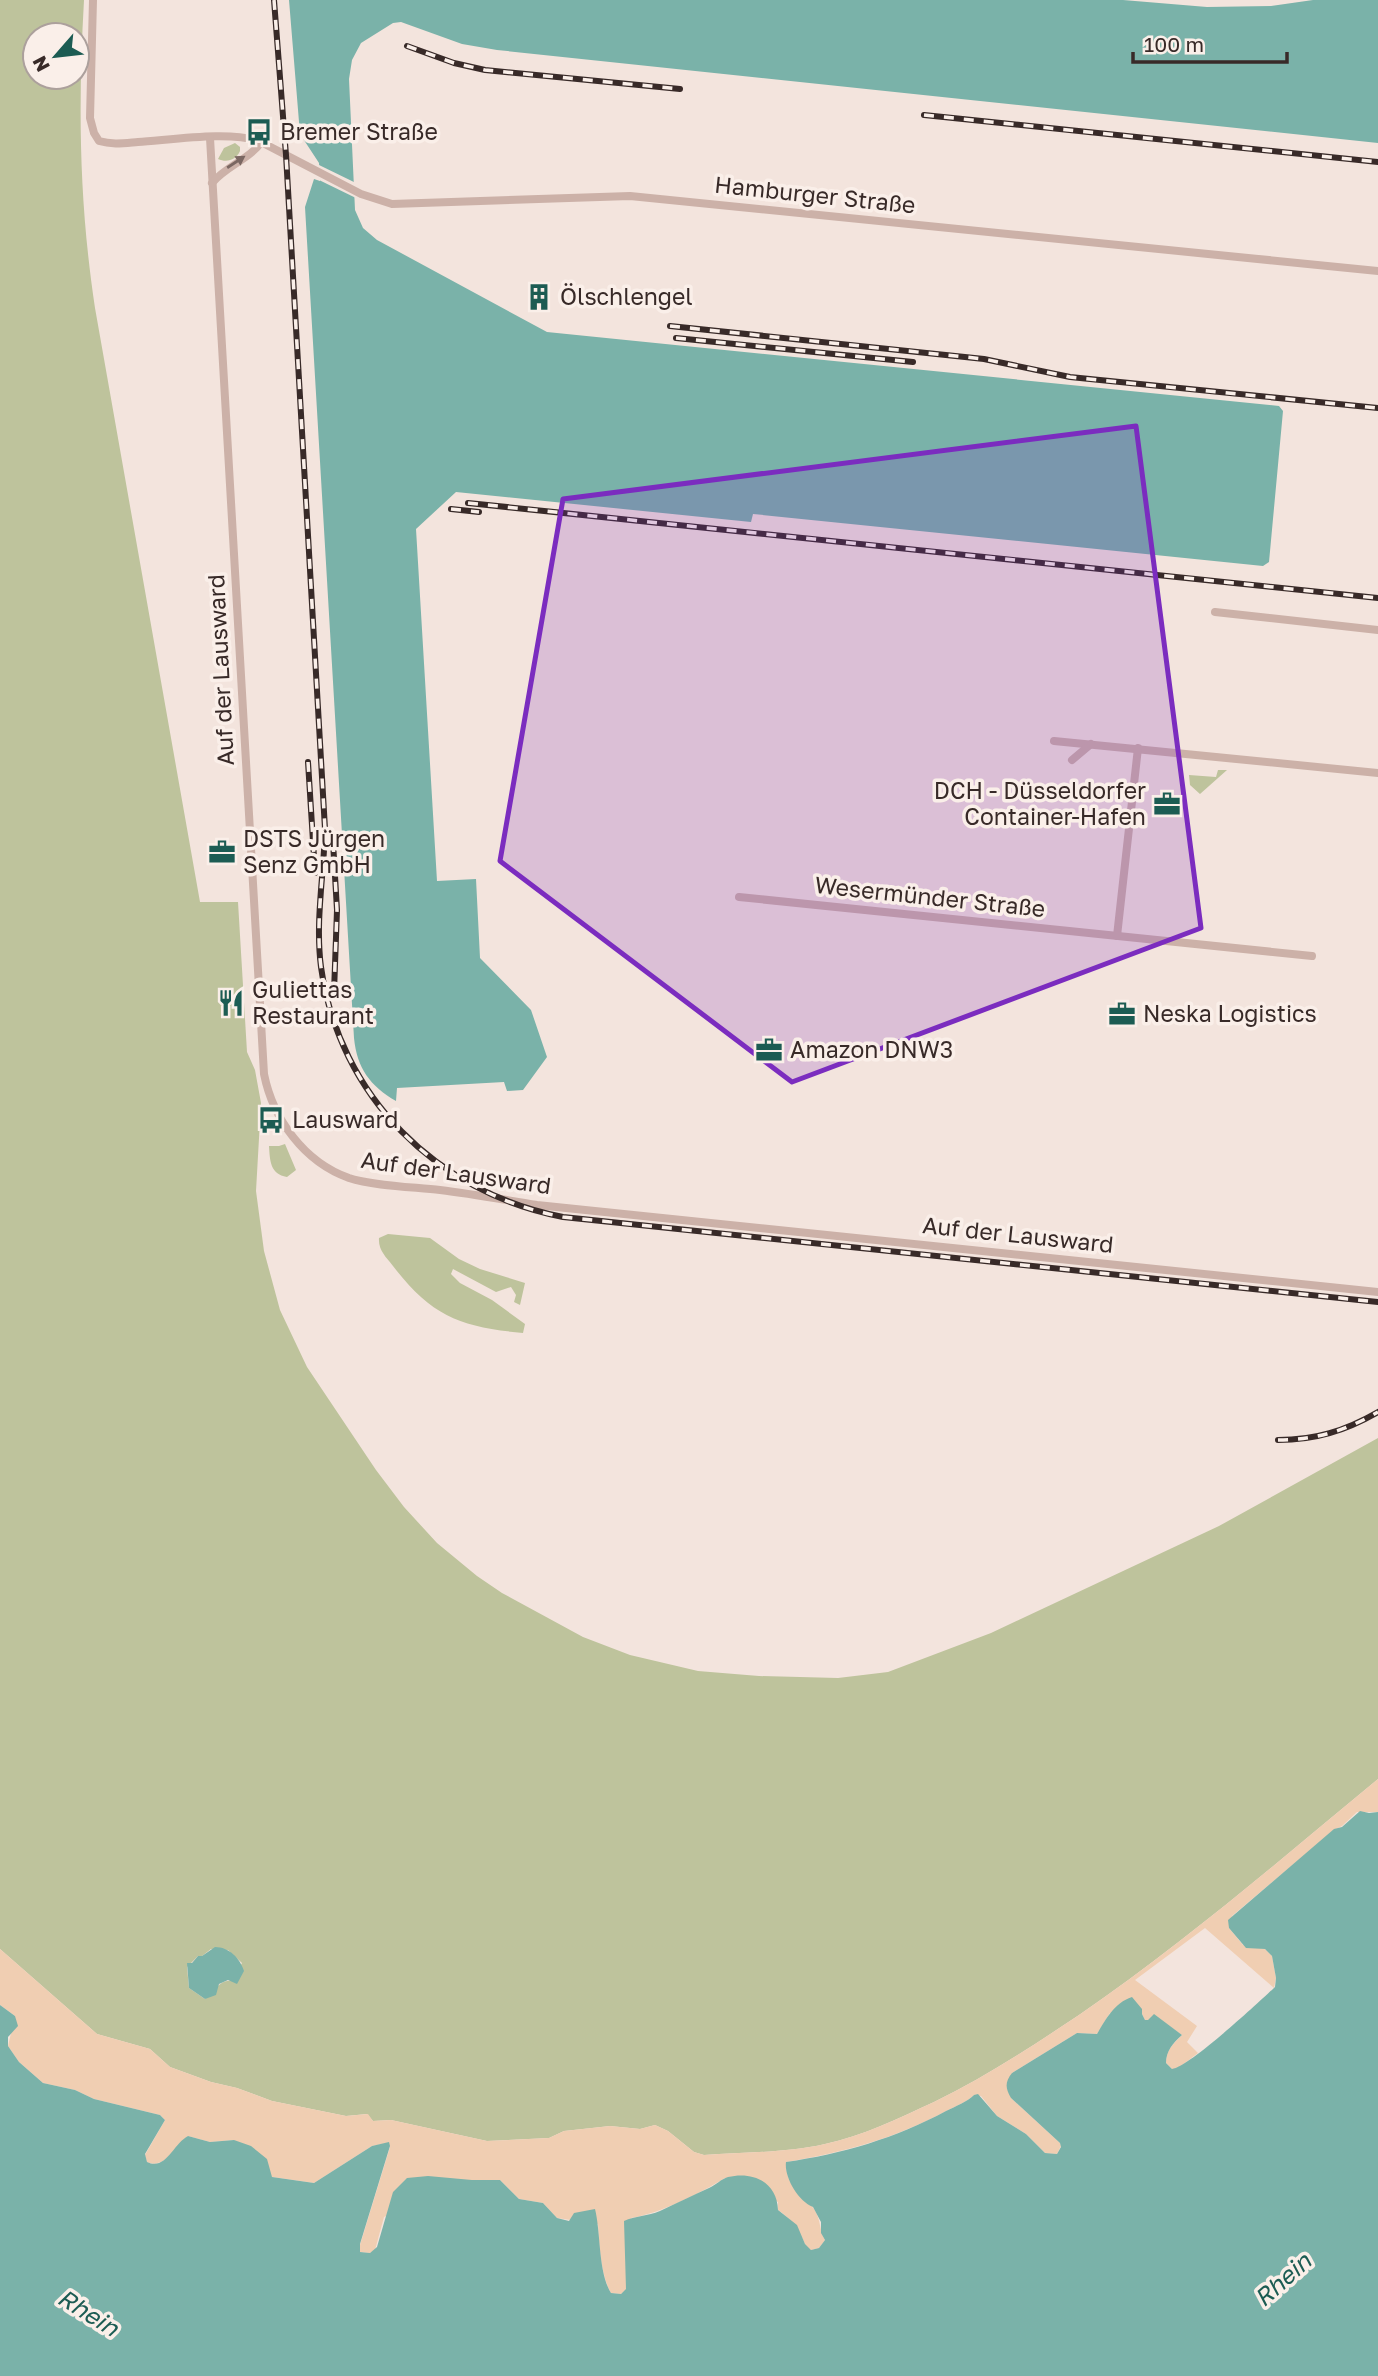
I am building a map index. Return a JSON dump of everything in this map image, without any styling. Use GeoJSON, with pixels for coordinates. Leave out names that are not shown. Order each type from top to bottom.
{"type":"FeatureCollection","features":[{"type":"Feature","properties":{"kind":"street"},"geometry":{"type":"LineString","coordinates":[[93,0],[90,107],[92,127],[97,138],[109,144],[210,138]]}},
{"type":"Feature","properties":{"kind":"street","name":"Hamburger Straße"},"geometry":{"type":"LineString","coordinates":[[210,138],[239,137],[261,142],[361,194],[404,205],[630,196],[1378,271]]}},
{"type":"Feature","properties":{"kind":"street","name":"Auf der Lausward"},"geometry":{"type":"LineString","coordinates":[[210,138],[264,1073],[276,1112],[285,1128],[303,1149],[329,1168],[354,1179],[537,1205],[1378,1292]]}},
{"type":"Feature","properties":{"kind":"street"},"geometry":{"type":"LineString","coordinates":[[212,183],[233,163],[250,154],[261,142]]}},
{"type":"Feature","properties":{"kind":"street"},"geometry":{"type":"LineString","coordinates":[[1215,612],[1378,630]]}},
{"type":"Feature","properties":{"kind":"street"},"geometry":{"type":"LineString","coordinates":[[1054,741],[1378,773]]}},
{"type":"Feature","properties":{"kind":"street"},"geometry":{"type":"LineString","coordinates":[[1072,760],[1091,744]]}},
{"type":"Feature","properties":{"kind":"street"},"geometry":{"type":"LineString","coordinates":[[1117,936],[1138,748]]}},
{"type":"Feature","properties":{"kind":"street","name":"Wesermünder Straße"},"geometry":{"type":"LineString","coordinates":[[739,897],[1312,956]]}},
{"type":"Feature","properties":{"kind":"highlighted area"},"geometry":{"type":"Polygon","coordinates":[[[1136,426],[1201,928],[792,1082],[500,861],[563,499],[1136,426]]]}},
{"type":"Feature","properties":{"kind":"green space"},"geometry":{"type":"Polygon","coordinates":[[[0,0],[84,0],[83,21],[21,21],[21,91],[81,91],[83,192],[95,308],[200,902],[238,902],[247,1052],[255,1070],[261,1103],[256,1191],[264,1251],[280,1310],[307,1367],[376,1470],[404,1507],[437,1543],[502,1593],[583,1637],[630,1655],[698,1671],[838,1678],[888,1672],[991,1633],[1219,1526],[1378,1438],[1378,1779],[1231,1900],[1118,1988],[990,2072],[934,2102],[839,2141],[765,2152],[704,2155],[694,2152],[668,2131],[655,2125],[640,2129],[610,2126],[564,2131],[549,2138],[487,2141],[391,2120],[373,2121],[367,2114],[346,2116],[272,2101],[170,2067],[150,2049],[97,2034],[0,1949],[0,0]],[[211,1949],[198,1956],[187,1967],[189,1988],[205,1999],[221,1984],[232,1981],[242,1963],[228,1950],[211,1949]]]}},
{"type":"Feature","properties":{"kind":"green space"},"geometry":{"type":"Polygon","coordinates":[[[235,143],[240,147],[240,151],[234,159],[218,159],[224,148],[235,143]]]}},
{"type":"Feature","properties":{"kind":"green space"},"geometry":{"type":"Polygon","coordinates":[[[1218,770],[1227,770],[1200,794],[1190,785],[1189,775],[1216,777],[1218,770]]]}},
{"type":"Feature","properties":{"kind":"green space"},"geometry":{"type":"Polygon","coordinates":[[[285,1144],[296,1170],[287,1177],[274,1170],[269,1146],[285,1144]]]}},
{"type":"Feature","properties":{"kind":"green space"},"geometry":{"type":"Polygon","coordinates":[[[388,1234],[430,1238],[459,1259],[480,1269],[525,1283],[520,1305],[514,1302],[516,1295],[511,1287],[496,1292],[453,1269],[451,1274],[460,1283],[492,1300],[525,1324],[523,1333],[465,1323],[435,1308],[407,1283],[383,1253],[379,1238],[388,1234]]]}},
{"type":"Feature","properties":{"kind":"sand"},"geometry":{"type":"Polygon","coordinates":[[[1378,1779],[1378,1812],[1357,1812],[1232,1916],[1229,1928],[1243,1945],[1265,1949],[1272,1956],[1276,1978],[1274,1988],[1205,1928],[1135,1980],[1197,2026],[1187,2042],[1198,2053],[1177,2069],[1172,2069],[1166,2063],[1167,2054],[1182,2035],[1165,2023],[1145,2020],[1142,2014],[1110,2013],[1097,2034],[1077,2033],[1012,2073],[1011,2098],[1060,2143],[1057,2154],[1045,2153],[1026,2134],[997,2116],[981,2096],[974,2095],[927,2121],[888,2137],[828,2154],[786,2162],[792,2184],[818,2217],[825,2240],[819,2248],[807,2248],[796,2227],[778,2210],[778,2202],[725,2178],[679,2202],[631,2218],[626,2237],[626,2290],[621,2294],[611,2293],[605,2278],[598,2224],[557,2218],[543,2203],[519,2199],[500,2180],[472,2180],[384,2217],[375,2250],[370,2253],[360,2252],[390,2147],[388,2143],[372,2146],[314,2183],[272,2177],[234,2140],[210,2142],[188,2136],[164,2160],[153,2164],[147,2162],[145,2155],[165,2120],[160,2115],[43,2083],[19,2062],[8,2046],[15,2016],[0,2005],[0,1949],[97,2034],[150,2049],[170,2067],[272,2101],[346,2116],[368,2114],[373,2121],[391,2120],[487,2141],[549,2138],[564,2131],[610,2126],[640,2129],[655,2125],[668,2131],[694,2152],[704,2155],[810,2147],[867,2131],[934,2102],[1043,2039],[1118,1988],[1194,1930],[1378,1779]]]}},
{"type":"Feature","properties":{"kind":"water"},"geometry":{"type":"Polygon","coordinates":[[[289,0],[1123,0],[1207,7],[1271,6],[1313,0],[1378,0],[1378,143],[497,50],[462,44],[401,22],[393,23],[361,43],[352,60],[349,79],[355,210],[363,228],[377,240],[547,332],[1279,406],[1283,411],[1269,562],[1263,566],[753,514],[751,522],[456,492],[416,529],[437,881],[476,879],[480,958],[531,1010],[547,1057],[523,1090],[507,1091],[504,1082],[397,1088],[396,1101],[366,1075],[358,1058],[354,1038],[305,207],[314,179],[320,181],[319,163],[300,134],[289,0]]]}},
{"type":"Feature","properties":{"kind":"water","name":"Rhein"},"geometry":{"type":"Polygon","coordinates":[[[1360,1811],[1378,1812],[1378,2376],[0,2376],[0,2005],[15,2016],[18,2026],[8,2037],[8,2046],[19,2062],[43,2083],[160,2115],[165,2120],[145,2154],[147,2162],[154,2164],[164,2160],[188,2136],[210,2142],[234,2140],[251,2146],[267,2159],[272,2177],[314,2183],[372,2146],[389,2142],[360,2252],[370,2253],[377,2247],[393,2192],[407,2178],[428,2176],[500,2180],[519,2199],[543,2203],[557,2218],[569,2221],[574,2213],[595,2209],[607,2284],[611,2293],[621,2294],[626,2289],[624,2221],[660,2211],[712,2187],[725,2178],[755,2177],[773,2192],[778,2210],[797,2225],[805,2244],[811,2250],[819,2248],[825,2240],[821,2233],[821,2222],[813,2207],[802,2200],[793,2188],[787,2175],[786,2162],[828,2154],[888,2137],[927,2121],[974,2095],[978,2094],[997,2116],[1026,2134],[1045,2153],[1057,2154],[1060,2143],[1011,2098],[1007,2085],[1012,2073],[1077,2033],[1097,2034],[1115,2007],[1132,1997],[1142,2009],[1145,2020],[1154,2014],[1182,2035],[1167,2055],[1166,2063],[1172,2069],[1193,2058],[1275,1987],[1272,1956],[1265,1949],[1246,1948],[1229,1928],[1228,1920],[1334,1829],[1342,1827],[1360,1811]]]}},
{"type":"Feature","properties":{"kind":"water"},"geometry":{"type":"Polygon","coordinates":[[[215,1947],[233,1954],[244,1971],[237,1984],[228,1980],[219,1984],[216,1995],[205,1999],[189,1988],[187,1963],[192,1963],[198,1956],[215,1947]]]}},
{"type":"Feature","properties":{"kind":"pier"},"geometry":{"type":"Polygon","coordinates":[[[319,165],[358,184],[358,199],[319,180],[319,165]]]}},
{"type":"Feature","properties":{"kind":"railway"},"geometry":{"type":"LineString","coordinates":[[274,0],[286,155],[325,829],[319,950],[331,1014],[349,1057],[372,1096],[402,1131],[436,1161],[475,1186],[517,1205],[563,1217],[1378,1302]]}},
{"type":"Feature","properties":{"kind":"railway"},"geometry":{"type":"LineString","coordinates":[[407,46],[454,63],[485,70],[680,89]]}},
{"type":"Feature","properties":{"kind":"railway"},"geometry":{"type":"LineString","coordinates":[[924,115],[1378,162]]}},
{"type":"Feature","properties":{"kind":"railway"},"geometry":{"type":"LineString","coordinates":[[670,326],[984,359],[1070,377],[1378,408]]}},
{"type":"Feature","properties":{"kind":"railway"},"geometry":{"type":"LineString","coordinates":[[676,338],[913,362]]}},
{"type":"Feature","properties":{"kind":"railway"},"geometry":{"type":"LineString","coordinates":[[468,503],[1378,598]]}},
{"type":"Feature","properties":{"kind":"railway"},"geometry":{"type":"LineString","coordinates":[[451,509],[479,512]]}},
{"type":"Feature","properties":{"kind":"railway"},"geometry":{"type":"LineString","coordinates":[[308,762],[315,873]]}},
{"type":"Feature","properties":{"kind":"railway"},"geometry":{"type":"LineString","coordinates":[[333,842],[337,910],[334,992]]}},
{"type":"Feature","properties":{"kind":"railway"},"geometry":{"type":"LineString","coordinates":[[1278,1440],[1330,1433],[1378,1412]]}},
{"type":"Feature","properties":{"kind":"place","name":"Bremer Straße"},"geometry":{"type":"Point","coordinates":[259,132]}},
{"type":"Feature","properties":{"kind":"place","name":"Ölschlengel"},"geometry":{"type":"Point","coordinates":[539,297]}},
{"type":"Feature","properties":{"kind":"place","name":"DCH - Düsseldorfer Container-Hafen"},"geometry":{"type":"Point","coordinates":[1167,804]}},
{"type":"Feature","properties":{"kind":"place","name":"DSTS Jürgen Senz GmbH"},"geometry":{"type":"Point","coordinates":[222,852]}},
{"type":"Feature","properties":{"kind":"place","name":"Guliettas Restaurant"},"geometry":{"type":"Point","coordinates":[231,1003]}},
{"type":"Feature","properties":{"kind":"place","name":"Neska Logistics"},"geometry":{"type":"Point","coordinates":[1122,1014]}},
{"type":"Feature","properties":{"kind":"place","name":"Amazon DNW3"},"geometry":{"type":"Point","coordinates":[769,1050]}},
{"type":"Feature","properties":{"kind":"place","name":"Lausward"},"geometry":{"type":"Point","coordinates":[271,1120]}}]}
